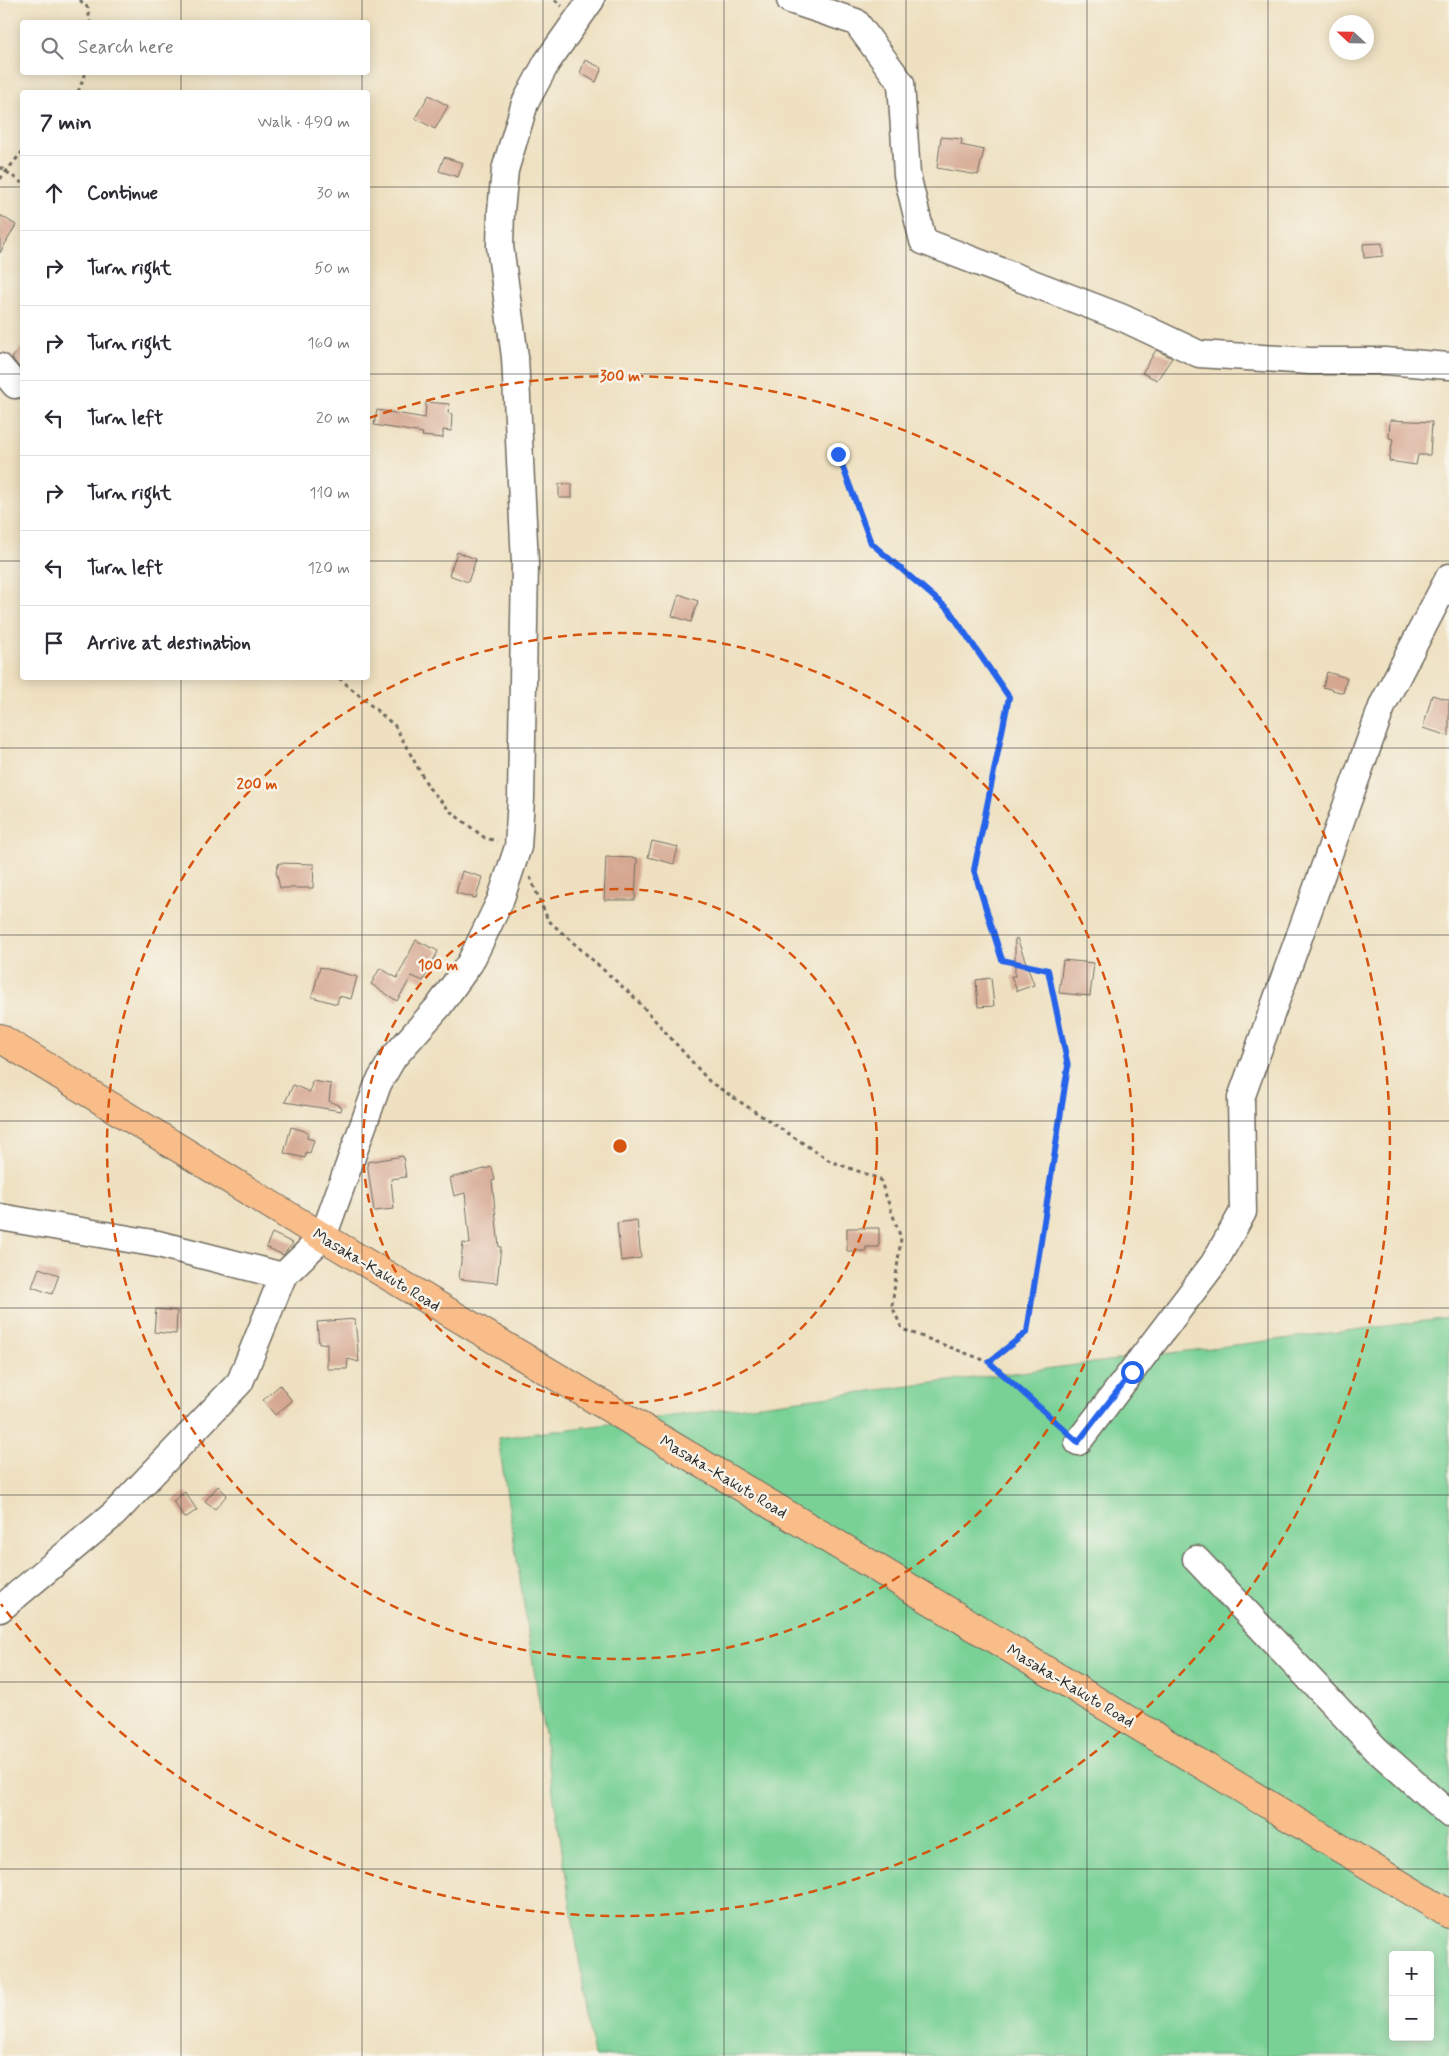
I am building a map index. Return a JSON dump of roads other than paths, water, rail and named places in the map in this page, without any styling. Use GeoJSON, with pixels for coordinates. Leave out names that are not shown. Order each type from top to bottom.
{"type":"FeatureCollection","features":[{"type":"Feature","properties":{"kind":"highway","name":"Masaka-Kakuto Road"},"geometry":{"type":"LineString","coordinates":[[0,1038],[323,1237],[1449,1914]]}},
{"type":"Feature","properties":{"kind":"street"},"geometry":{"type":"LineString","coordinates":[[0,1609],[114,1514],[240,1382],[283,1276],[323,1237],[378,1084],[393,1058],[418,1032],[470,964],[500,901],[518,847],[523,751],[525,563],[515,357],[500,246],[505,170],[525,103],[547,62],[591,0]]}},
{"type":"Feature","properties":{"kind":"street"},"geometry":{"type":"LineString","coordinates":[[790,0],[856,22],[901,83],[907,175],[923,241],[1115,315],[1199,354],[1310,361],[1385,361],[1449,366]]}},
{"type":"Feature","properties":{"kind":"street"},"geometry":{"type":"LineString","coordinates":[[1078,1442],[1214,1263],[1243,1212],[1242,1098],[1290,967],[1343,810],[1383,704],[1449,577]]}},
{"type":"Feature","properties":{"kind":"street"},"geometry":{"type":"LineString","coordinates":[[0,1217],[158,1244],[283,1276]]}},
{"type":"Feature","properties":{"kind":"street"},"geometry":{"type":"LineString","coordinates":[[1196,1560],[1376,1749],[1449,1814]]}}]}
